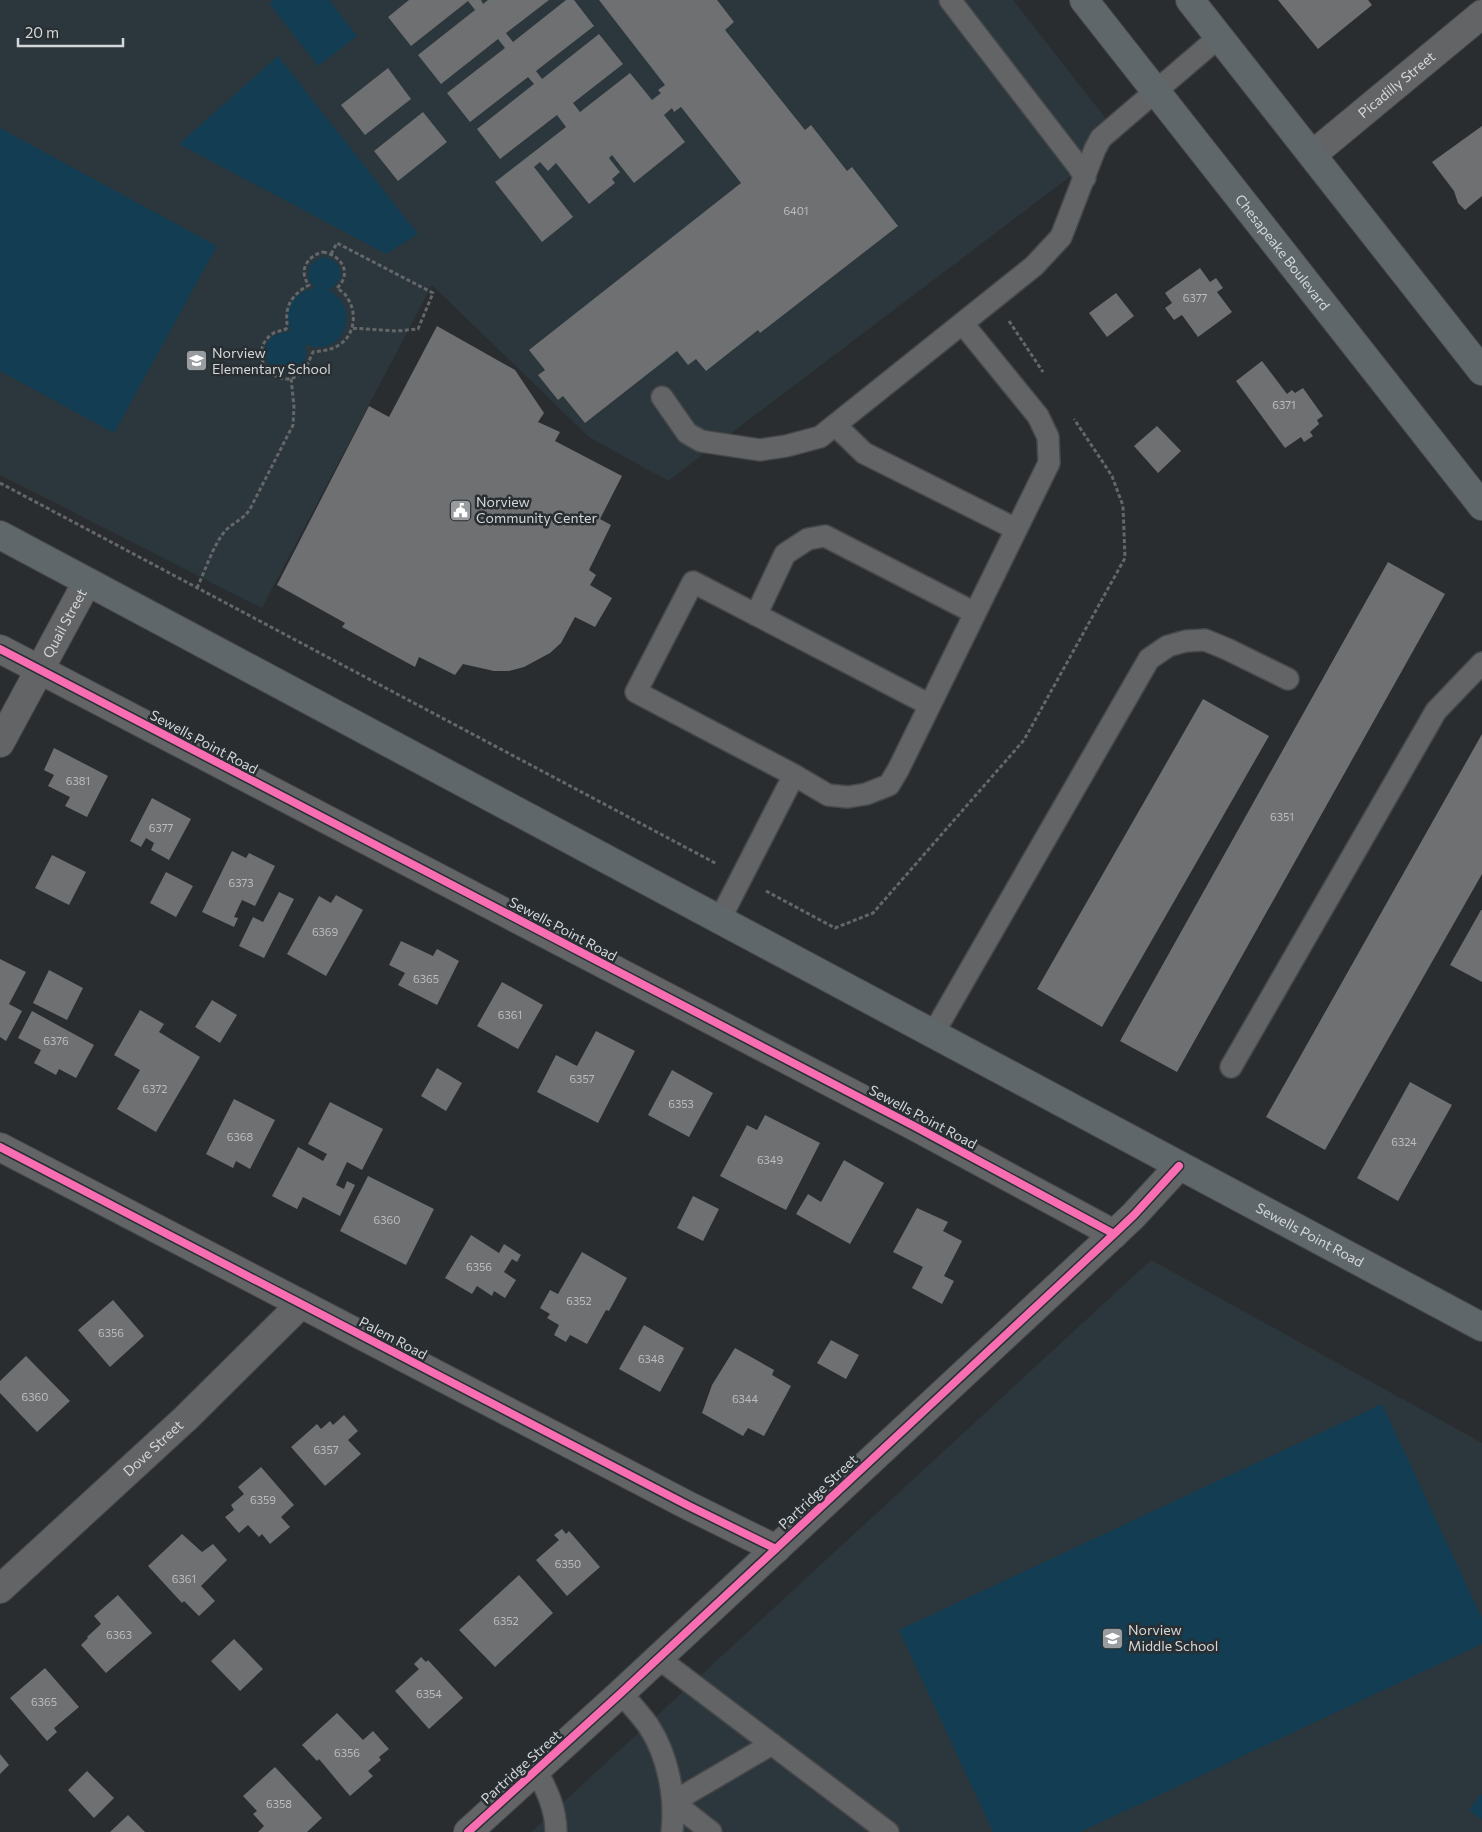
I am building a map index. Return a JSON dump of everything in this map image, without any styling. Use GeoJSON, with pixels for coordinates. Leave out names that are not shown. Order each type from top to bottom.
{"type":"FeatureCollection","features":[{"type":"Feature","properties":{"kind":"main road","name":"Chesapeake Boulevard"},"geometry":{"type":"LineString","coordinates":[[1084,0],[1482,506]]}},
{"type":"Feature","properties":{"kind":"main road"},"geometry":{"type":"LineString","coordinates":[[1190,0],[1482,371]]}},
{"type":"Feature","properties":{"kind":"main road","name":"Sewells Point Road"},"geometry":{"type":"LineString","coordinates":[[0,535],[1482,1327]]}},
{"type":"Feature","properties":{"kind":"street","name":"Picadilly Street"},"geometry":{"type":"LineString","coordinates":[[1312,155],[1482,14]]}},
{"type":"Feature","properties":{"kind":"street","name":"Quail Street"},"geometry":{"type":"LineString","coordinates":[[0,743],[86,582]]}},
{"type":"Feature","properties":{"kind":"street","name":"Sewells Point Road"},"geometry":{"type":"LineString","coordinates":[[0,649],[897,1116],[1114,1234]]}},
{"type":"Feature","properties":{"kind":"street","name":"Palem Road"},"geometry":{"type":"LineString","coordinates":[[0,1147],[688,1506],[776,1549]]}},
{"type":"Feature","properties":{"kind":"street","name":"Partridge Street"},"geometry":{"type":"LineString","coordinates":[[468,1832],[621,1693],[1114,1234],[1180,1166]]}},
{"type":"Feature","properties":{"kind":"street","name":"Dove Street"},"geometry":{"type":"LineString","coordinates":[[0,1590],[186,1418],[301,1304]]}},
{"type":"Feature","properties":{"kind":"lane"},"geometry":{"type":"LineString","coordinates":[[950,0],[1072,158],[1085,178]]}},
{"type":"Feature","properties":{"kind":"lane"},"geometry":{"type":"LineString","coordinates":[[662,397],[687,433],[701,441],[760,450],[786,446],[820,437],[1034,266],[1062,237],[1095,149],[1101,138],[1219,37]]}},
{"type":"Feature","properties":{"kind":"lane"},"geometry":{"type":"LineString","coordinates":[[930,705],[693,582],[636,692],[794,775],[828,795],[848,797],[866,794],[889,784],[930,705],[1049,463],[1048,437],[1038,416],[963,324]]}},
{"type":"Feature","properties":{"kind":"lane"},"geometry":{"type":"LineString","coordinates":[[835,425],[864,453],[1016,530]]}},
{"type":"Feature","properties":{"kind":"lane"},"geometry":{"type":"LineString","coordinates":[[756,615],[785,554],[808,539],[825,536],[975,613]]}},
{"type":"Feature","properties":{"kind":"lane"},"geometry":{"type":"LineString","coordinates":[[934,1034],[1150,660],[1168,646],[1186,641],[1205,640],[1227,648],[1288,679]]}},
{"type":"Feature","properties":{"kind":"lane"},"geometry":{"type":"LineString","coordinates":[[1231,1067],[1436,711],[1482,663]]}},
{"type":"Feature","properties":{"kind":"lane"},"geometry":{"type":"LineString","coordinates":[[720,920],[794,775]]}},
{"type":"Feature","properties":{"kind":"lane"},"geometry":{"type":"LineString","coordinates":[[658,1658],[888,1832]]}},
{"type":"Feature","properties":{"kind":"lane"},"geometry":{"type":"LineString","coordinates":[[621,1693],[648,1726],[664,1759],[673,1802],[672,1832]]}},
{"type":"Feature","properties":{"kind":"lane"},"geometry":{"type":"LineString","coordinates":[[673,1802],[772,1744]]}},
{"type":"Feature","properties":{"kind":"lane"},"geometry":{"type":"LineString","coordinates":[[536,1770],[550,1797],[556,1822],[556,1832]]}},
{"type":"Feature","properties":{"kind":"lane"},"geometry":{"type":"LineString","coordinates":[[673,1802],[711,1832]]}},
{"type":"Feature","properties":{"kind":"path"},"geometry":{"type":"LineString","coordinates":[[331,254],[337,243],[433,293],[418,328],[396,331],[351,328]]}},
{"type":"Feature","properties":{"kind":"path"},"geometry":{"type":"LineString","coordinates":[[323,252],[331,254],[343,264],[343,280],[337,288],[347,296],[353,308],[354,321],[351,328],[350,334],[341,344],[329,350],[313,352],[304,370],[291,378],[278,378],[264,366],[261,357],[262,347],[266,339],[274,332],[286,329],[287,312],[291,300],[300,290],[309,285],[304,274],[305,266],[309,259],[316,254],[323,252]]}},
{"type":"Feature","properties":{"kind":"path"},"geometry":{"type":"LineString","coordinates":[[1014,283],[1009,320],[1047,378]]}},
{"type":"Feature","properties":{"kind":"path"},"geometry":{"type":"LineString","coordinates":[[197,588],[226,530],[245,517],[250,509],[292,425],[294,406],[291,378]]}},
{"type":"Feature","properties":{"kind":"path"},"geometry":{"type":"LineString","coordinates":[[0,483],[836,928],[874,913],[1024,740],[1125,558],[1123,506],[1112,476],[1074,419]]}},
{"type":"Feature","properties":{"kind":"shaded area","name":"Norview Elementary School"},"geometry":{"type":"Polygon","coordinates":[[[0,0],[1013,0],[1121,138],[668,481],[589,437],[432,285],[262,608],[0,475],[0,0]]]}},
{"type":"Feature","properties":{"kind":"shaded area"},"geometry":{"type":"Polygon","coordinates":[[[274,0],[329,0],[357,36],[318,66],[269,3],[274,0]]]}},
{"type":"Feature","properties":{"kind":"shaded area"},"geometry":{"type":"Polygon","coordinates":[[[278,56],[418,234],[386,254],[179,144],[278,56]]]}},
{"type":"Feature","properties":{"kind":"shaded area"},"geometry":{"type":"Polygon","coordinates":[[[0,128],[217,246],[114,433],[0,371],[0,128]]]}},
{"type":"Feature","properties":{"kind":"shaded area"},"geometry":{"type":"Polygon","coordinates":[[[319,258],[332,259],[341,272],[338,282],[328,290],[339,299],[345,309],[346,320],[344,330],[338,339],[329,345],[318,347],[305,344],[306,357],[302,366],[288,374],[279,372],[271,367],[266,359],[265,350],[268,341],[277,334],[291,332],[288,317],[291,304],[300,294],[315,288],[308,279],[309,266],[319,258]]]}},
{"type":"Feature","properties":{"kind":"shaded area","name":"Norview Middle School"},"geometry":{"type":"Polygon","coordinates":[[[1151,1260],[1482,1443],[1482,1832],[531,1832],[1151,1260]]]}},
{"type":"Feature","properties":{"kind":"shaded area"},"geometry":{"type":"Polygon","coordinates":[[[1382,1404],[1482,1618],[1482,1644],[1080,1832],[993,1832],[899,1630],[1382,1404]]]}},
{"type":"Feature","properties":{"kind":"shaded area"},"geometry":{"type":"Polygon","coordinates":[[[1482,1793],[1482,1820],[1469,1810],[1482,1793]]]}},
{"type":"Feature","properties":{"kind":"building"},"geometry":{"type":"Polygon","coordinates":[[[409,0],[481,0],[483,4],[488,0],[549,0],[506,33],[513,42],[566,0],[574,0],[594,26],[536,71],[542,79],[599,34],[623,64],[573,103],[580,112],[630,73],[652,100],[661,93],[658,90],[665,85],[599,0],[717,0],[734,22],[725,30],[805,130],[811,125],[847,171],[852,167],[898,226],[760,333],[758,330],[706,371],[696,359],[688,365],[677,351],[585,423],[563,396],[558,400],[538,375],[545,370],[529,350],[741,183],[681,107],[674,112],[672,108],[664,115],[685,142],[634,183],[612,155],[609,158],[620,172],[612,179],[615,183],[589,204],[556,163],[548,171],[540,162],[534,167],[573,217],[542,242],[495,182],[566,127],[557,115],[500,159],[477,129],[534,84],[528,77],[470,122],[447,93],[505,48],[498,39],[441,84],[418,55],[475,10],[468,1],[411,46],[388,17],[409,0]]]}},
{"type":"Feature","properties":{"kind":"building"},"geometry":{"type":"Polygon","coordinates":[[[1278,0],[1368,0],[1372,5],[1318,49],[1278,0]]]}},
{"type":"Feature","properties":{"kind":"building"},"geometry":{"type":"Polygon","coordinates":[[[388,68],[411,99],[365,135],[341,105],[388,68]]]}},
{"type":"Feature","properties":{"kind":"building"},"geometry":{"type":"Polygon","coordinates":[[[423,112],[447,142],[398,181],[374,151],[423,112]]]}},
{"type":"Feature","properties":{"kind":"building"},"geometry":{"type":"Polygon","coordinates":[[[1482,126],[1482,196],[1465,210],[1458,203],[1454,191],[1432,162],[1482,126]]]}},
{"type":"Feature","properties":{"kind":"building"},"geometry":{"type":"Polygon","coordinates":[[[1200,268],[1210,282],[1216,278],[1223,288],[1217,292],[1232,312],[1198,337],[1182,315],[1174,320],[1165,308],[1172,303],[1165,293],[1200,268]]]}},
{"type":"Feature","properties":{"kind":"building"},"geometry":{"type":"Polygon","coordinates":[[[1116,293],[1134,316],[1107,337],[1089,313],[1116,293]]]}},
{"type":"Feature","properties":{"kind":"building","name":"Norview Community Center"},"geometry":{"type":"Polygon","coordinates":[[[437,326],[515,370],[544,413],[538,422],[560,432],[555,441],[622,476],[600,519],[611,525],[589,570],[596,575],[590,585],[612,598],[595,627],[575,617],[561,643],[550,653],[524,667],[509,671],[494,671],[463,664],[455,675],[419,657],[415,667],[342,627],[345,623],[277,585],[369,406],[389,417],[437,326]]]}},
{"type":"Feature","properties":{"kind":"building"},"geometry":{"type":"Polygon","coordinates":[[[1262,361],[1287,394],[1292,390],[1295,393],[1303,388],[1323,416],[1317,420],[1319,424],[1310,432],[1313,436],[1304,442],[1301,437],[1285,448],[1236,381],[1262,361]]]}},
{"type":"Feature","properties":{"kind":"building"},"geometry":{"type":"Polygon","coordinates":[[[1157,426],[1181,451],[1158,473],[1134,446],[1157,426]]]}},
{"type":"Feature","properties":{"kind":"building"},"geometry":{"type":"Polygon","coordinates":[[[1388,562],[1445,594],[1177,1072],[1120,1041],[1388,562]]]}},
{"type":"Feature","properties":{"kind":"building"},"geometry":{"type":"Polygon","coordinates":[[[1203,699],[1269,736],[1102,1027],[1037,989],[1203,699]]]}},
{"type":"Feature","properties":{"kind":"building"},"geometry":{"type":"Polygon","coordinates":[[[1482,734],[1482,874],[1325,1150],[1266,1117],[1482,734]]]}},
{"type":"Feature","properties":{"kind":"building"},"geometry":{"type":"Polygon","coordinates":[[[54,748],[108,776],[87,817],[65,806],[70,797],[48,786],[54,775],[44,770],[54,748]]]}},
{"type":"Feature","properties":{"kind":"building"},"geometry":{"type":"Polygon","coordinates":[[[152,798],[191,819],[169,860],[151,850],[154,843],[146,838],[141,847],[130,841],[152,798]]]}},
{"type":"Feature","properties":{"kind":"building"},"geometry":{"type":"Polygon","coordinates":[[[232,851],[246,858],[249,853],[275,866],[255,906],[242,900],[234,917],[238,918],[234,927],[202,912],[232,851]]]}},
{"type":"Feature","properties":{"kind":"building"},"geometry":{"type":"Polygon","coordinates":[[[52,855],[86,872],[69,905],[35,888],[52,855]]]}},
{"type":"Feature","properties":{"kind":"building"},"geometry":{"type":"Polygon","coordinates":[[[166,872],[193,886],[176,917],[150,903],[166,872]]]}},
{"type":"Feature","properties":{"kind":"building"},"geometry":{"type":"Polygon","coordinates":[[[279,892],[294,899],[264,958],[239,946],[253,917],[263,922],[279,892]]]}},
{"type":"Feature","properties":{"kind":"building"},"geometry":{"type":"Polygon","coordinates":[[[336,895],[363,910],[326,976],[287,954],[319,896],[331,903],[336,895]]]}},
{"type":"Feature","properties":{"kind":"building"},"geometry":{"type":"Polygon","coordinates":[[[1482,910],[1482,982],[1450,965],[1482,910]]]}},
{"type":"Feature","properties":{"kind":"building"},"geometry":{"type":"Polygon","coordinates":[[[401,941],[433,956],[437,949],[459,961],[437,1005],[398,985],[405,973],[389,965],[401,941]]]}},
{"type":"Feature","properties":{"kind":"building"},"geometry":{"type":"Polygon","coordinates":[[[0,959],[26,972],[9,1004],[22,1011],[6,1041],[0,1037],[0,959]]]}},
{"type":"Feature","properties":{"kind":"building"},"geometry":{"type":"Polygon","coordinates":[[[49,970],[83,988],[67,1020],[33,1003],[49,970]]]}},
{"type":"Feature","properties":{"kind":"building"},"geometry":{"type":"Polygon","coordinates":[[[502,982],[543,1005],[518,1049],[477,1026],[502,982]]]}},
{"type":"Feature","properties":{"kind":"building"},"geometry":{"type":"Polygon","coordinates":[[[212,1000],[237,1015],[220,1043],[195,1027],[212,1000]]]}},
{"type":"Feature","properties":{"kind":"building"},"geometry":{"type":"Polygon","coordinates":[[[140,1010],[164,1024],[159,1032],[200,1057],[156,1132],[117,1109],[140,1070],[114,1055],[140,1010]]]}},
{"type":"Feature","properties":{"kind":"building"},"geometry":{"type":"Polygon","coordinates":[[[32,1011],[94,1045],[76,1078],[59,1069],[56,1075],[34,1063],[41,1050],[18,1038],[32,1011]]]}},
{"type":"Feature","properties":{"kind":"building"},"geometry":{"type":"Polygon","coordinates":[[[596,1031],[635,1051],[598,1123],[537,1092],[556,1055],[577,1066],[596,1031]]]}},
{"type":"Feature","properties":{"kind":"building"},"geometry":{"type":"Polygon","coordinates":[[[437,1068],[462,1083],[446,1111],[421,1096],[437,1068]]]}},
{"type":"Feature","properties":{"kind":"building"},"geometry":{"type":"Polygon","coordinates":[[[672,1070],[713,1093],[689,1137],[648,1115],[672,1070]]]}},
{"type":"Feature","properties":{"kind":"building"},"geometry":{"type":"Polygon","coordinates":[[[1410,1082],[1452,1105],[1398,1201],[1357,1178],[1410,1082]]]}},
{"type":"Feature","properties":{"kind":"building"},"geometry":{"type":"Polygon","coordinates":[[[234,1099],[275,1120],[250,1169],[236,1161],[233,1168],[206,1154],[234,1099]]]}},
{"type":"Feature","properties":{"kind":"building"},"geometry":{"type":"Polygon","coordinates":[[[330,1102],[383,1129],[362,1170],[347,1162],[336,1185],[344,1189],[347,1181],[355,1185],[340,1216],[303,1197],[297,1209],[272,1196],[298,1147],[323,1161],[327,1154],[308,1144],[330,1102]]]}},
{"type":"Feature","properties":{"kind":"building"},"geometry":{"type":"Polygon","coordinates":[[[765,1115],[820,1143],[786,1210],[720,1176],[747,1125],[757,1130],[765,1115]]]}},
{"type":"Feature","properties":{"kind":"building"},"geometry":{"type":"Polygon","coordinates":[[[844,1160],[884,1183],[850,1244],[796,1214],[808,1194],[821,1202],[844,1160]]]}},
{"type":"Feature","properties":{"kind":"building"},"geometry":{"type":"Polygon","coordinates":[[[368,1176],[434,1209],[406,1265],[340,1231],[368,1176]]]}},
{"type":"Feature","properties":{"kind":"building"},"geometry":{"type":"Polygon","coordinates":[[[693,1196],[719,1209],[703,1241],[677,1228],[693,1196]]]}},
{"type":"Feature","properties":{"kind":"building"},"geometry":{"type":"Polygon","coordinates":[[[917,1208],[948,1222],[943,1231],[962,1241],[944,1276],[954,1281],[942,1304],[912,1288],[923,1267],[893,1252],[917,1208]]]}},
{"type":"Feature","properties":{"kind":"building"},"geometry":{"type":"Polygon","coordinates":[[[471,1235],[499,1253],[504,1244],[521,1255],[517,1262],[512,1259],[504,1272],[516,1280],[505,1298],[494,1291],[492,1296],[477,1286],[472,1294],[445,1278],[471,1235]]]}},
{"type":"Feature","properties":{"kind":"building"},"geometry":{"type":"Polygon","coordinates":[[[582,1252],[627,1278],[609,1311],[606,1310],[587,1344],[570,1335],[566,1342],[554,1335],[559,1325],[547,1318],[550,1314],[540,1308],[550,1290],[558,1294],[582,1252]]]}},
{"type":"Feature","properties":{"kind":"building"},"geometry":{"type":"Polygon","coordinates":[[[113,1300],[144,1336],[110,1367],[78,1330],[113,1300]]]}},
{"type":"Feature","properties":{"kind":"building"},"geometry":{"type":"Polygon","coordinates":[[[644,1325],[684,1348],[660,1392],[619,1369],[644,1325]]]}},
{"type":"Feature","properties":{"kind":"building"},"geometry":{"type":"Polygon","coordinates":[[[831,1340],[859,1355],[846,1379],[817,1363],[831,1340]]]}},
{"type":"Feature","properties":{"kind":"building"},"geometry":{"type":"Polygon","coordinates":[[[735,1348],[774,1370],[772,1375],[791,1386],[764,1436],[748,1428],[743,1436],[702,1413],[712,1385],[735,1348]]]}},
{"type":"Feature","properties":{"kind":"building"},"geometry":{"type":"Polygon","coordinates":[[[26,1356],[70,1401],[37,1432],[0,1393],[0,1381],[26,1356]]]}},
{"type":"Feature","properties":{"kind":"building"},"geometry":{"type":"Polygon","coordinates":[[[344,1415],[358,1431],[348,1440],[361,1454],[325,1486],[291,1447],[317,1424],[321,1429],[330,1421],[333,1425],[344,1415]]]}},
{"type":"Feature","properties":{"kind":"building"},"geometry":{"type":"Polygon","coordinates":[[[261,1467],[294,1505],[281,1517],[290,1527],[270,1544],[262,1534],[259,1537],[248,1525],[239,1533],[225,1517],[234,1510],[231,1505],[244,1494],[238,1487],[261,1467]]]}},
{"type":"Feature","properties":{"kind":"building"},"geometry":{"type":"Polygon","coordinates":[[[562,1529],[566,1534],[569,1531],[600,1567],[567,1596],[536,1560],[559,1540],[554,1535],[562,1529]]]}},
{"type":"Feature","properties":{"kind":"building"},"geometry":{"type":"Polygon","coordinates":[[[182,1534],[202,1552],[213,1544],[227,1560],[201,1586],[215,1601],[199,1616],[184,1601],[182,1603],[148,1566],[182,1534]]]}},
{"type":"Feature","properties":{"kind":"building"},"geometry":{"type":"Polygon","coordinates":[[[519,1575],[553,1613],[495,1667],[459,1630],[519,1575]]]}},
{"type":"Feature","properties":{"kind":"building"},"geometry":{"type":"Polygon","coordinates":[[[118,1595],[152,1633],[106,1673],[81,1645],[101,1624],[94,1616],[118,1595]]]}},
{"type":"Feature","properties":{"kind":"building"},"geometry":{"type":"Polygon","coordinates":[[[234,1639],[263,1669],[240,1691],[211,1661],[234,1639]]]}},
{"type":"Feature","properties":{"kind":"building"},"geometry":{"type":"Polygon","coordinates":[[[421,1657],[426,1662],[428,1660],[463,1698],[429,1729],[395,1691],[419,1669],[414,1664],[421,1657]]]}},
{"type":"Feature","properties":{"kind":"building"},"geometry":{"type":"Polygon","coordinates":[[[45,1668],[79,1707],[54,1728],[57,1732],[47,1741],[10,1698],[45,1668]]]}},
{"type":"Feature","properties":{"kind":"building"},"geometry":{"type":"Polygon","coordinates":[[[337,1713],[363,1740],[373,1731],[389,1749],[379,1757],[381,1760],[368,1771],[373,1776],[350,1796],[319,1759],[317,1761],[302,1745],[337,1713]]]}},
{"type":"Feature","properties":{"kind":"building"},"geometry":{"type":"Polygon","coordinates":[[[0,1754],[9,1765],[0,1774],[0,1754]]]}},
{"type":"Feature","properties":{"kind":"building"},"geometry":{"type":"Polygon","coordinates":[[[275,1767],[322,1818],[307,1832],[258,1832],[264,1826],[253,1814],[257,1811],[243,1796],[275,1767]]]}},
{"type":"Feature","properties":{"kind":"building"},"geometry":{"type":"Polygon","coordinates":[[[87,1771],[114,1798],[94,1818],[68,1790],[87,1771]]]}},
{"type":"Feature","properties":{"kind":"building"},"geometry":{"type":"Polygon","coordinates":[[[128,1815],[145,1832],[110,1832],[128,1815]]]}},
{"type":"Feature","properties":{"kind":"cycle path"},"geometry":{"type":"LineString","coordinates":[[0,649],[914,1126],[1114,1234]]}},
{"type":"Feature","properties":{"kind":"cycle path"},"geometry":{"type":"LineString","coordinates":[[0,1147],[689,1506],[776,1549]]}},
{"type":"Feature","properties":{"kind":"cycle path"},"geometry":{"type":"LineString","coordinates":[[468,1832],[621,1693],[1114,1234],[1179,1166]]}},
{"type":"Feature","properties":{"kind":"place","name":"Norview Elementary School"},"geometry":{"type":"Point","coordinates":[196,361]}},
{"type":"Feature","properties":{"kind":"place","name":"Norview Community Center"},"geometry":{"type":"Point","coordinates":[460,510]}},
{"type":"Feature","properties":{"kind":"place","name":"Norview Middle School"},"geometry":{"type":"Point","coordinates":[1112,1638]}}]}
